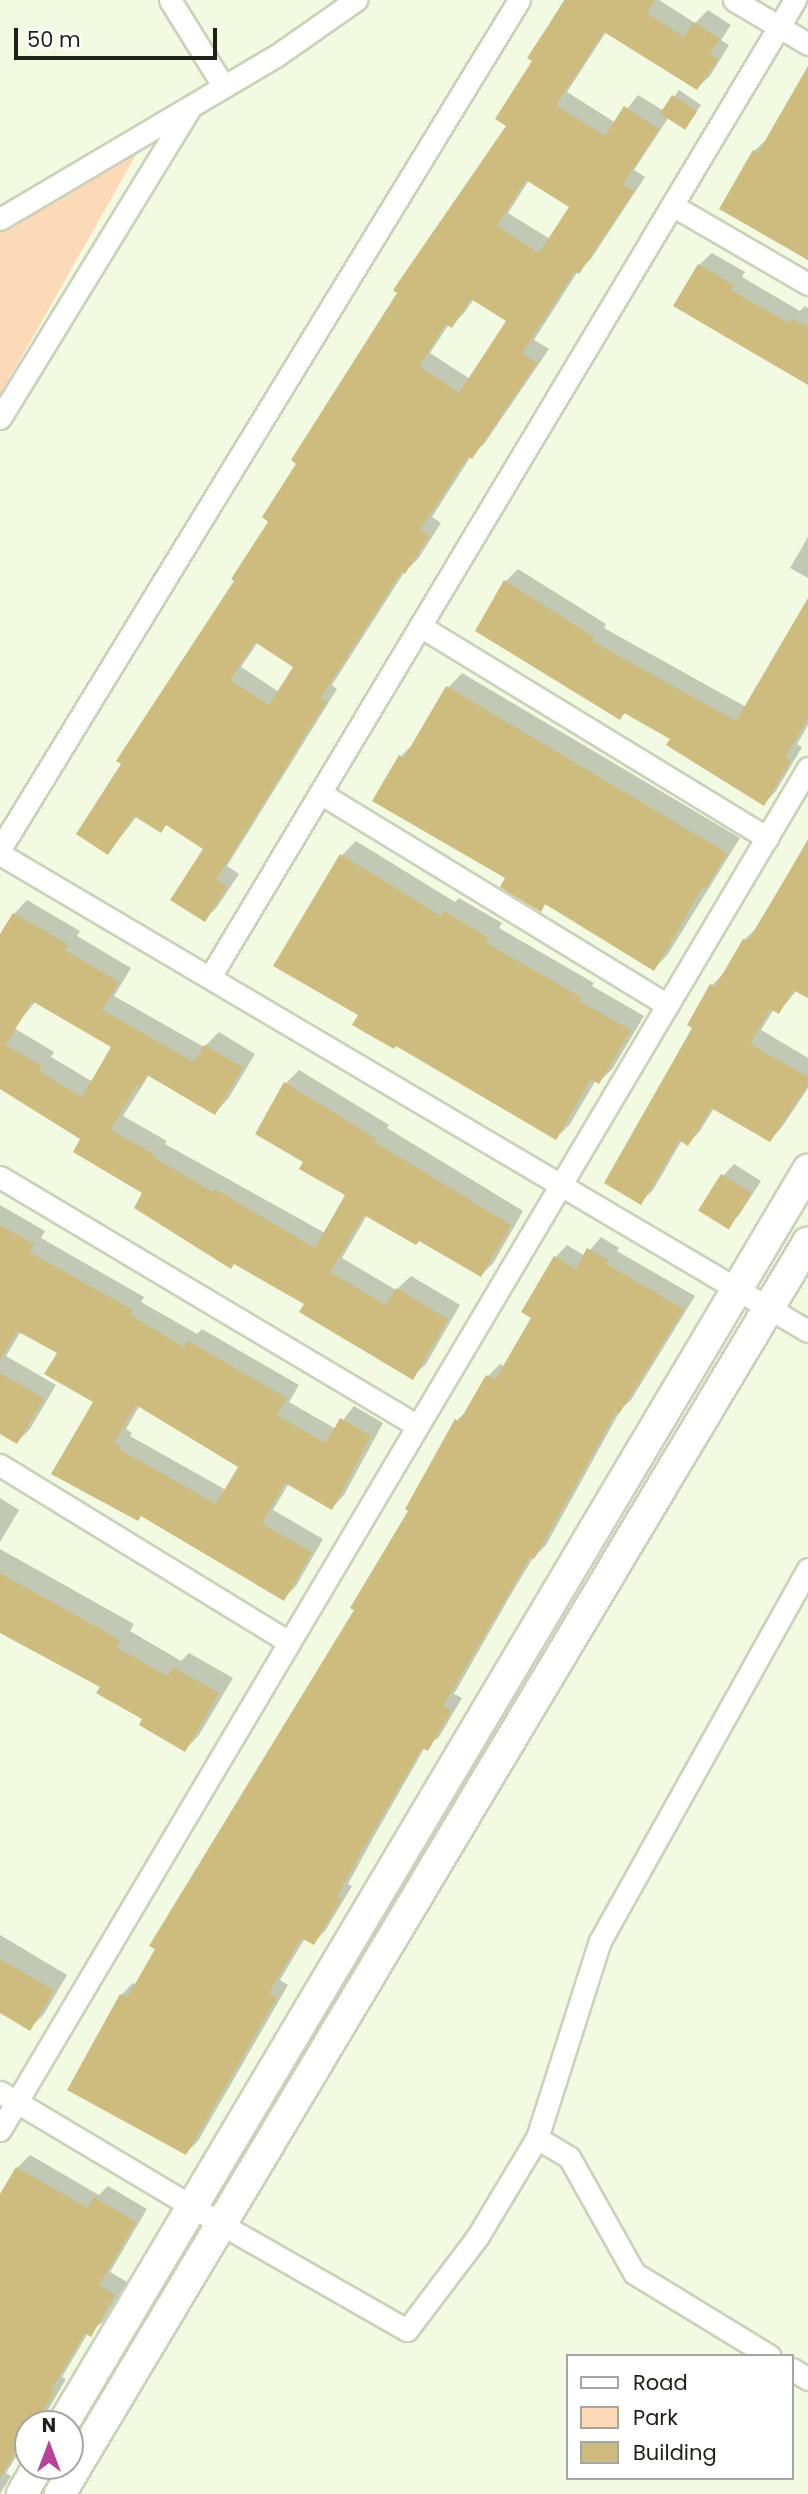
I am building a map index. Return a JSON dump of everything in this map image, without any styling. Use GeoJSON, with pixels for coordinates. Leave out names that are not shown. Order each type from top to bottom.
{"type":"FeatureCollection","features":[{"type":"Feature","properties":{"kind":"street"},"geometry":{"type":"LineString","coordinates":[[170,0],[224,87]]}},
{"type":"Feature","properties":{"kind":"street"},"geometry":{"type":"LineString","coordinates":[[0,219],[224,87],[356,0]]}},
{"type":"Feature","properties":{"kind":"street"},"geometry":{"type":"LineString","coordinates":[[519,0],[0,852],[736,1291],[808,1331]]}},
{"type":"Feature","properties":{"kind":"street"},"geometry":{"type":"LineString","coordinates":[[734,0],[808,44]]}},
{"type":"Feature","properties":{"kind":"street"},"geometry":{"type":"LineString","coordinates":[[210,977],[795,0]]}},
{"type":"Feature","properties":{"kind":"street"},"geometry":{"type":"LineString","coordinates":[[0,418],[191,107]]}},
{"type":"Feature","properties":{"kind":"street"},"geometry":{"type":"LineString","coordinates":[[672,205],[808,284]]}},
{"type":"Feature","properties":{"kind":"street"},"geometry":{"type":"LineString","coordinates":[[420,626],[767,838]]}},
{"type":"Feature","properties":{"kind":"street"},"geometry":{"type":"LineString","coordinates":[[0,2130],[8,2097],[289,1642],[808,768]]}},
{"type":"Feature","properties":{"kind":"street"},"geometry":{"type":"LineString","coordinates":[[320,793],[667,1005]]}},
{"type":"Feature","properties":{"kind":"street"},"geometry":{"type":"LineString","coordinates":[[71,2410],[808,1170]]}},
{"type":"Feature","properties":{"kind":"street"},"geometry":{"type":"LineString","coordinates":[[0,1177],[417,1426]]}},
{"type":"Feature","properties":{"kind":"street"},"geometry":{"type":"LineString","coordinates":[[70,2491],[221,2224],[808,1242]]}},
{"type":"Feature","properties":{"kind":"street"},"geometry":{"type":"LineString","coordinates":[[0,1465],[289,1642]]}},
{"type":"Feature","properties":{"kind":"street"},"geometry":{"type":"LineString","coordinates":[[8,2097],[221,2224],[407,2330],[478,2236],[537,2138],[600,1941],[808,1569]]}},
{"type":"Feature","properties":{"kind":"street"},"geometry":{"type":"LineString","coordinates":[[537,2138],[569,2157],[634,2273],[767,2354]]}},
{"type":"Feature","properties":{"kind":"green space"},"geometry":{"type":"Polygon","coordinates":[[[149,132],[0,395],[0,229],[149,132]]]}},
{"type":"Feature","properties":{"kind":"building"},"geometry":{"type":"Polygon","coordinates":[[[565,0],[655,0],[647,13],[684,37],[694,22],[720,39],[710,54],[718,59],[697,90],[604,32],[556,105],[605,136],[624,106],[659,129],[623,184],[634,191],[579,274],[575,271],[522,353],[537,363],[472,459],[468,456],[420,530],[429,536],[405,574],[402,571],[320,699],[326,702],[216,880],[227,887],[205,922],[170,900],[203,849],[166,825],[161,833],[134,816],[108,855],[76,834],[121,764],[116,761],[234,581],[231,579],[268,522],[262,517],[296,464],[291,460],[397,293],[393,290],[506,126],[495,119],[532,61],[527,58],[565,0]],[[526,180],[497,226],[539,253],[569,207],[526,180]],[[471,299],[452,328],[446,324],[419,366],[459,393],[506,321],[471,299]],[[255,642],[230,680],[269,705],[293,667],[255,642]]]}},
{"type":"Feature","properties":{"kind":"building"},"geometry":{"type":"Polygon","coordinates":[[[808,66],[808,260],[719,209],[753,150],[758,153],[808,66]]]}},
{"type":"Feature","properties":{"kind":"building"},"geometry":{"type":"Polygon","coordinates":[[[672,95],[697,111],[685,130],[660,113],[672,95]]]}},
{"type":"Feature","properties":{"kind":"building"},"geometry":{"type":"Polygon","coordinates":[[[698,264],[734,285],[731,290],[788,323],[791,318],[808,327],[808,385],[673,306],[698,264]]]}},
{"type":"Feature","properties":{"kind":"building"},"geometry":{"type":"Polygon","coordinates":[[[504,580],[594,637],[592,641],[736,721],[808,598],[808,718],[785,757],[791,760],[764,806],[666,745],[670,739],[624,713],[620,720],[475,631],[504,580]]]}},
{"type":"Feature","properties":{"kind":"building"},"geometry":{"type":"Polygon","coordinates":[[[446,686],[727,853],[706,888],[703,887],[654,971],[545,904],[541,912],[509,893],[500,887],[505,878],[372,801],[399,755],[404,758],[446,686]]]}},
{"type":"Feature","properties":{"kind":"building"},"geometry":{"type":"Polygon","coordinates":[[[808,840],[808,998],[793,990],[779,1014],[770,1009],[750,1044],[808,1077],[808,1085],[770,1142],[711,1108],[688,1146],[679,1140],[641,1205],[604,1183],[692,1028],[687,1025],[710,984],[715,987],[743,939],[748,941],[808,840]]]}},
{"type":"Feature","properties":{"kind":"building"},"geometry":{"type":"Polygon","coordinates":[[[340,854],[441,916],[444,911],[489,938],[486,943],[581,997],[579,1001],[631,1030],[599,1084],[591,1079],[556,1140],[396,1046],[394,1049],[352,1025],[358,1015],[273,966],[340,854]]]}},
{"type":"Feature","properties":{"kind":"building"},"geometry":{"type":"Polygon","coordinates":[[[13,913],[68,944],[65,950],[119,982],[102,1010],[194,1062],[204,1045],[243,1067],[215,1115],[147,1075],[140,1087],[137,1085],[111,1130],[213,1192],[215,1189],[315,1248],[345,1195],[299,1169],[303,1162],[255,1134],[284,1082],[377,1139],[375,1142],[511,1225],[481,1277],[419,1241],[416,1245],[364,1215],[330,1272],[386,1305],[396,1288],[448,1319],[413,1380],[299,1312],[304,1304],[234,1264],[231,1269],[134,1208],[142,1193],[73,1152],[80,1139],[0,1089],[0,934],[13,913]],[[32,1001],[6,1045],[42,1066],[39,1071],[82,1097],[111,1047],[32,1001]]]}},
{"type":"Feature","properties":{"kind":"building"},"geometry":{"type":"Polygon","coordinates":[[[721,1174],[752,1193],[729,1230],[698,1210],[721,1174]]]}},
{"type":"Feature","properties":{"kind":"building"},"geometry":{"type":"Polygon","coordinates":[[[0,1225],[34,1244],[29,1252],[133,1310],[130,1315],[184,1347],[188,1341],[287,1398],[277,1415],[322,1441],[326,1443],[340,1418],[371,1436],[332,1510],[285,1483],[262,1524],[312,1552],[284,1601],[141,1516],[138,1521],[51,1474],[93,1402],[44,1374],[57,1353],[17,1331],[0,1360],[0,1225]],[[136,1405],[114,1443],[120,1446],[119,1449],[216,1504],[238,1467],[136,1405]]]}},
{"type":"Feature","properties":{"kind":"building"},"geometry":{"type":"Polygon","coordinates":[[[587,1248],[608,1260],[606,1264],[684,1309],[619,1414],[616,1412],[534,1559],[530,1557],[443,1706],[451,1711],[428,1751],[422,1748],[361,1852],[337,1897],[341,1899],[314,1945],[301,1938],[269,1993],[277,1997],[186,2155],[67,2090],[120,1994],[127,1998],[155,1949],[149,1946],[354,1610],[350,1608],[408,1511],[405,1509],[455,1419],[459,1422],[486,1375],[495,1380],[531,1318],[521,1312],[554,1256],[576,1269],[587,1248]]]}},
{"type":"Feature","properties":{"kind":"building"},"geometry":{"type":"Polygon","coordinates":[[[0,1373],[44,1398],[17,1444],[0,1434],[0,1373]]]}},
{"type":"Feature","properties":{"kind":"building"},"geometry":{"type":"Polygon","coordinates":[[[0,1573],[120,1640],[116,1647],[167,1676],[173,1667],[219,1693],[185,1752],[139,1725],[142,1719],[96,1693],[100,1687],[0,1633],[0,1573]]]}},
{"type":"Feature","properties":{"kind":"building"},"geometry":{"type":"Polygon","coordinates":[[[0,1959],[54,1990],[30,2031],[0,2013],[0,1959]]]}},
{"type":"Feature","properties":{"kind":"building"},"geometry":{"type":"Polygon","coordinates":[[[16,2167],[88,2208],[94,2197],[136,2222],[99,2285],[115,2295],[91,2337],[85,2333],[51,2390],[54,2392],[44,2410],[14,2410],[14,2454],[0,2478],[0,2194],[16,2167]]]}}]}
